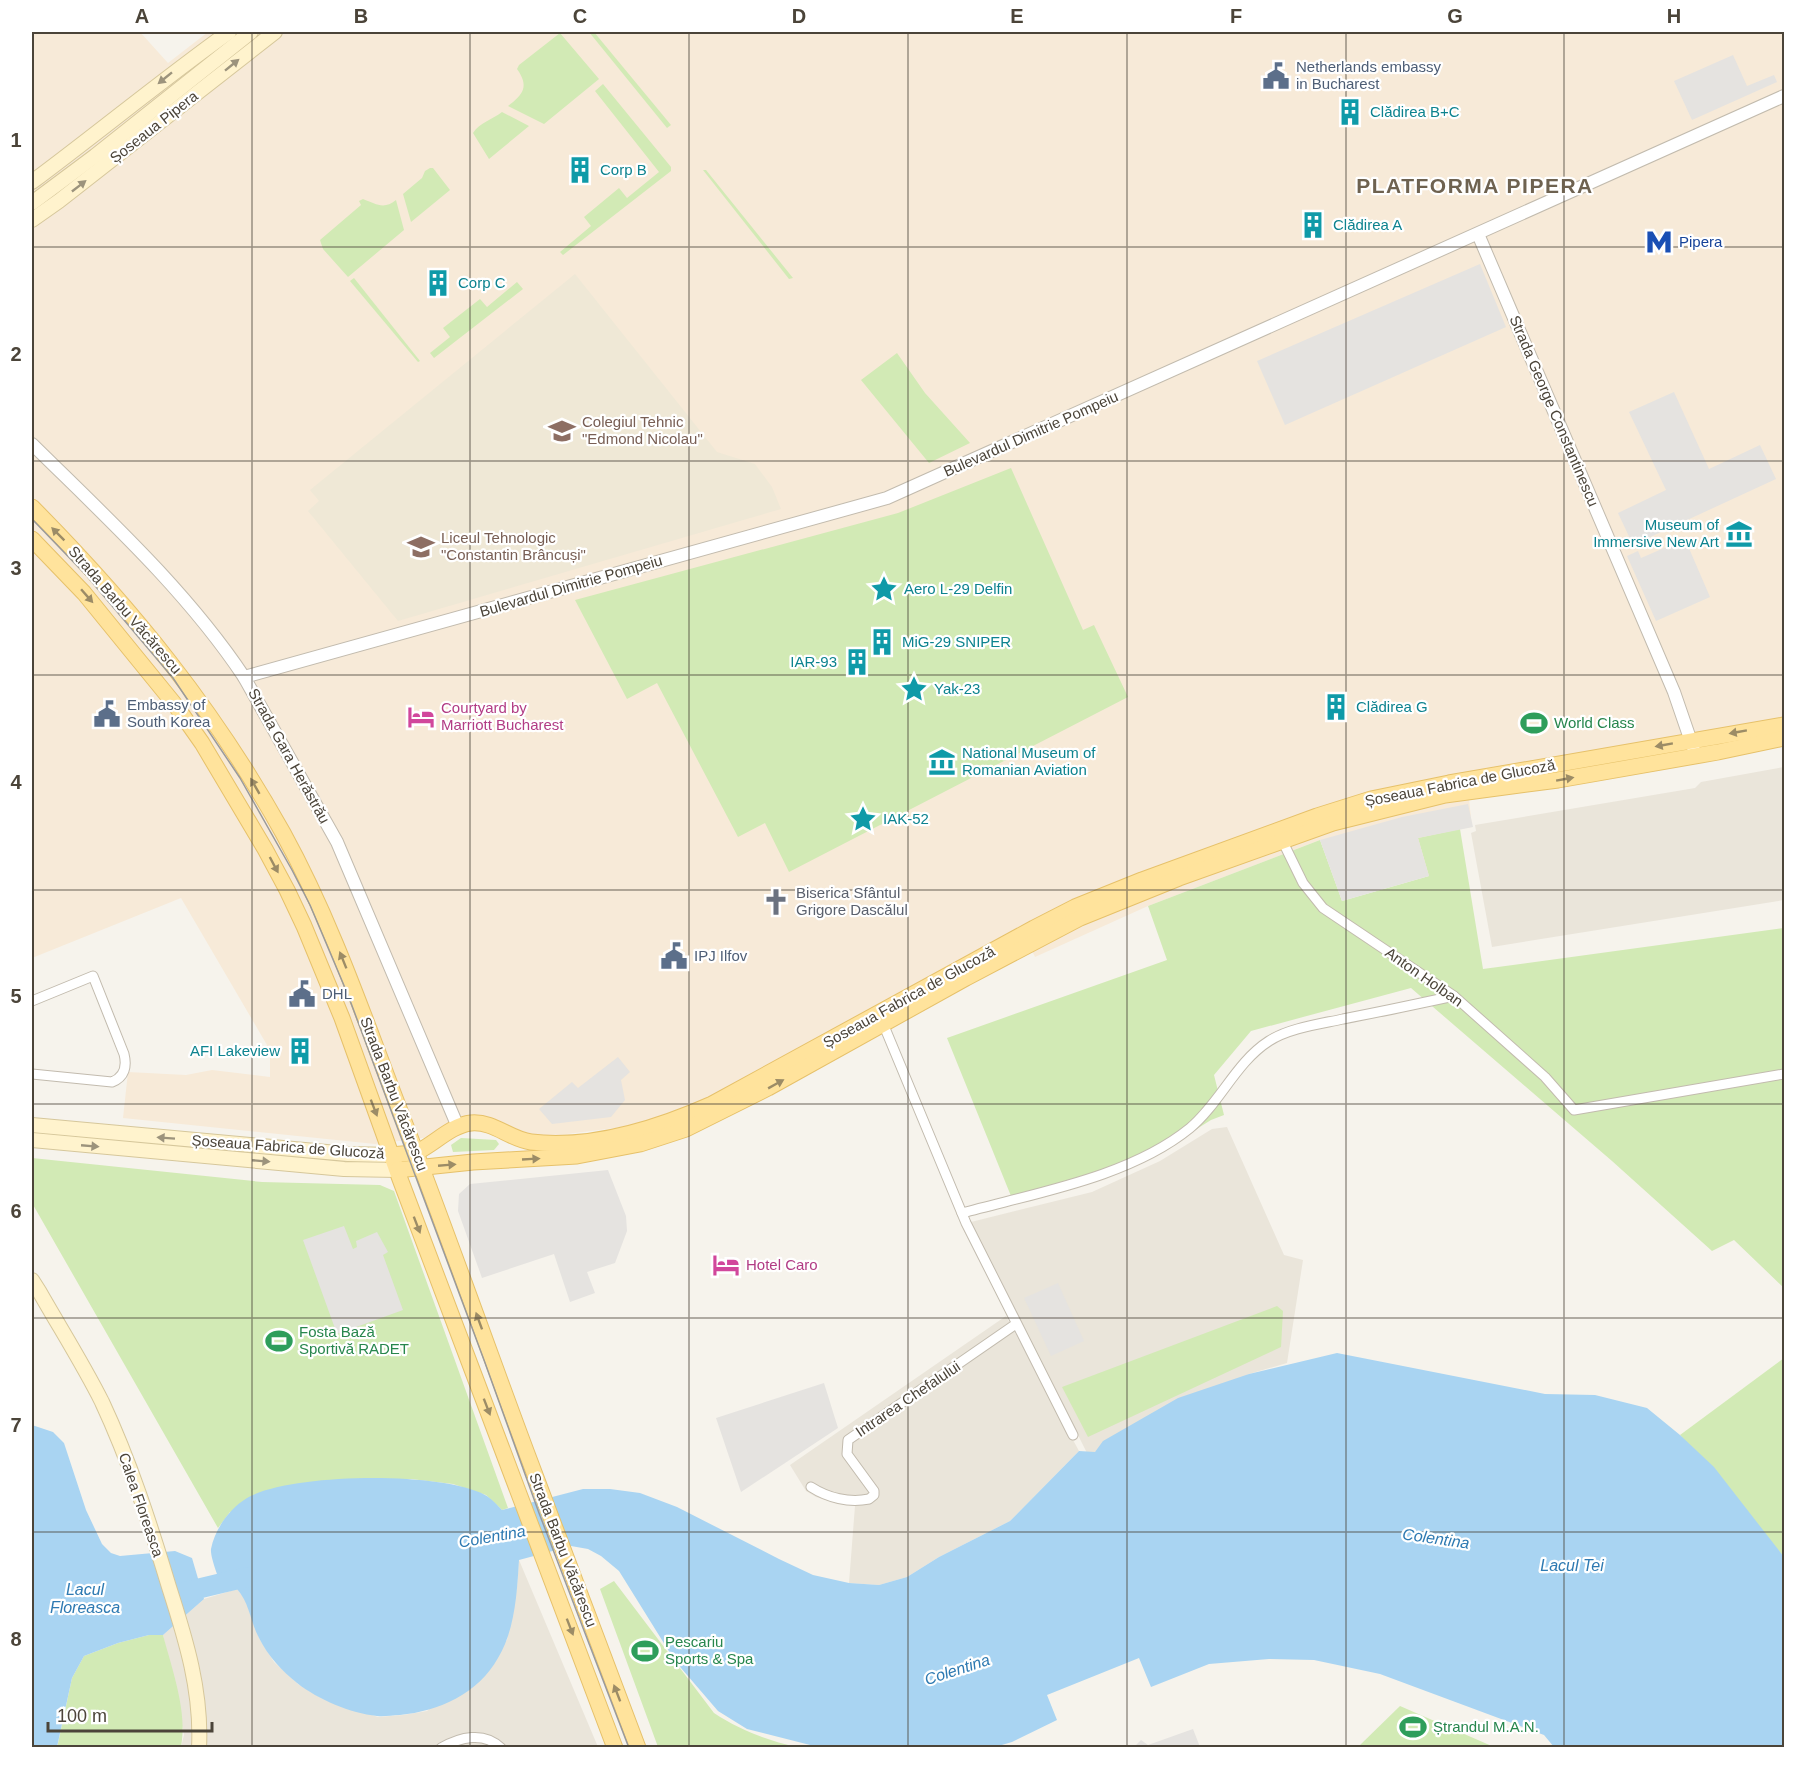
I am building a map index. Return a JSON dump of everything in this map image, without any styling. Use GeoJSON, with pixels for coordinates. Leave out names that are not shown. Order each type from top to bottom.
{"type":"FeatureCollection","features":[{"type":"Feature","properties":{"kind":"main road","name":"Șoseaua Pipera"},"geometry":{"type":"LineString","coordinates":[[32,182],[172,73],[229,32]]}},
{"type":"Feature","properties":{"kind":"main road","name":"Șoseaua Pipera"},"geometry":{"type":"LineString","coordinates":[[32,220],[275,32]]}},
{"type":"Feature","properties":{"kind":"main road"},"geometry":{"type":"LineString","coordinates":[[32,203],[88,162],[249,35]]}},
{"type":"Feature","properties":{"kind":"main road","name":"Strada Barbu Văcărescu"},"geometry":{"type":"LineString","coordinates":[[32,507],[105,584],[198,697],[283,833],[326,919],[422,1167],[527,1455],[638,1748]]}},
{"type":"Feature","properties":{"kind":"main road","name":"Strada Barbu Văcărescu"},"geometry":{"type":"LineString","coordinates":[[32,539],[84,593],[163,688],[202,743],[287,890],[330,987],[615,1748]]}},
{"type":"Feature","properties":{"kind":"main road","name":"Șoseaua Fabrica de Glucoză"},"geometry":{"type":"LineString","coordinates":[[32,1140],[344,1169],[397,1170],[473,1162],[577,1156],[639,1144],[716,1115],[1075,908],[1208,855],[1346,806],[1449,783],[1785,724]]}},
{"type":"Feature","properties":{"kind":"main road","name":"Șoseaua Fabrica de Glucoză"},"geometry":{"type":"LineString","coordinates":[[32,1125],[348,1154],[392,1155],[416,1152],[458,1127],[477,1123],[489,1124],[527,1141],[575,1141],[623,1135],[663,1124],[712,1104],[1094,912],[1282,840],[1333,823],[1435,797],[1558,780],[1785,738]]}},
{"type":"Feature","properties":{"kind":"main road"},"geometry":{"type":"LineString","coordinates":[[473,1162],[497,1156],[505,1151],[507,1142],[505,1131]]}},
{"type":"Feature","properties":{"kind":"main road","name":"Calea Floreasca"},"geometry":{"type":"LineString","coordinates":[[34,1289],[105,1409],[135,1483],[179,1618],[195,1682],[200,1729],[199,1748]]}},
{"type":"Feature","properties":{"kind":"street","name":"Bulevardul Dimitrie Pompeiu"},"geometry":{"type":"LineString","coordinates":[[244,677],[887,498],[1785,96]]}},
{"type":"Feature","properties":{"kind":"street","name":"Strada George Constantinescu"},"geometry":{"type":"LineString","coordinates":[[1478,234],[1674,692],[1696,756]]}},
{"type":"Feature","properties":{"kind":"street","name":"Strada Gara Herăstrău"},"geometry":{"type":"LineString","coordinates":[[32,444],[191,608],[231,656],[273,725],[342,851],[458,1127]]}},
{"type":"Feature","properties":{"kind":"street","name":"Anton Holban"},"geometry":{"type":"LineString","coordinates":[[1282,840],[1303,883],[1323,908],[1454,996],[1545,1077],[1574,1110],[1785,1074]]}},
{"type":"Feature","properties":{"kind":"street"},"geometry":{"type":"LineString","coordinates":[[32,1000],[93,976],[124,1054],[125,1065],[121,1077],[112,1082],[32,1074]]}},
{"type":"Feature","properties":{"kind":"street"},"geometry":{"type":"LineString","coordinates":[[962,1213],[1094,1178],[1146,1155],[1189,1129],[1214,1105],[1249,1059],[1269,1041],[1302,1028],[1454,996]]}},
{"type":"Feature","properties":{"kind":"street"},"geometry":{"type":"LineString","coordinates":[[881,1019],[962,1213],[1073,1436]]}},
{"type":"Feature","properties":{"kind":"street","name":"Intrarea Chefalului"},"geometry":{"type":"LineString","coordinates":[[811,1487],[835,1498],[863,1501],[873,1497],[874,1491],[847,1454],[848,1440],[1016,1324]]}},
{"type":"Feature","properties":{"kind":"street"},"geometry":{"type":"LineString","coordinates":[[441,1748],[457,1740],[474,1737],[489,1739],[501,1748]]}},
{"type":"Feature","properties":{"kind":"shaded area","name":"Pipera"},"geometry":{"type":"Polygon","coordinates":[[[32,32],[140,32],[168,63],[208,32],[1784,32],[1784,730],[1468,790],[1472,827],[1460,829],[1429,876],[1320,840],[1148,906],[1035,957],[1022,930],[723,1095],[647,1124],[535,1138],[505,1123],[470,1118],[430,1137],[375,1144],[123,1118],[128,1072],[186,1075],[212,1070],[270,1077],[270,1054],[267,1045],[181,898],[32,958],[32,32]]]}},
{"type":"Feature","properties":{"kind":"shaded area"},"geometry":{"type":"Polygon","coordinates":[[[1733,55],[1747,86],[1774,75],[1777,82],[1692,120],[1674,81],[1733,55]]]}},
{"type":"Feature","properties":{"kind":"shaded area"},"geometry":{"type":"Polygon","coordinates":[[[1480,264],[1506,327],[1285,425],[1257,361],[1480,264]]]}},
{"type":"Feature","properties":{"kind":"shaded area","name":"Colegiul Tehnic \"Edmond Nicolau\""},"geometry":{"type":"Polygon","coordinates":[[[575,274],[717,452],[755,464],[772,487],[781,509],[398,621],[308,511],[319,501],[310,490],[575,274]]]}},
{"type":"Feature","properties":{"kind":"shaded area"},"geometry":{"type":"Polygon","coordinates":[[[1674,392],[1709,469],[1760,445],[1776,479],[1633,545],[1618,513],[1666,490],[1629,412],[1674,392]]]}},
{"type":"Feature","properties":{"kind":"shaded area"},"geometry":{"type":"Polygon","coordinates":[[[1685,539],[1710,597],[1656,621],[1627,556],[1638,551],[1641,558],[1685,539]]]}},
{"type":"Feature","properties":{"kind":"shaded area"},"geometry":{"type":"Polygon","coordinates":[[[1784,767],[1784,900],[1492,947],[1471,833],[1476,831],[1475,825],[1695,788],[1701,782],[1784,767]]]}},
{"type":"Feature","properties":{"kind":"shaded area"},"geometry":{"type":"Polygon","coordinates":[[[1468,804],[1473,827],[1418,838],[1429,876],[1342,901],[1320,840],[1402,817],[1468,804]]]}},
{"type":"Feature","properties":{"kind":"shaded area"},"geometry":{"type":"Polygon","coordinates":[[[618,1057],[630,1072],[621,1080],[625,1100],[611,1117],[552,1124],[539,1109],[572,1082],[578,1088],[618,1057]]]}},
{"type":"Feature","properties":{"kind":"shaded area"},"geometry":{"type":"Polygon","coordinates":[[[1227,1127],[1284,1255],[1303,1260],[1287,1363],[1249,1374],[1095,1452],[1087,1453],[971,1222],[1092,1192],[1160,1161],[1212,1129],[1227,1127]]]}},
{"type":"Feature","properties":{"kind":"shaded area"},"geometry":{"type":"Polygon","coordinates":[[[608,1170],[626,1216],[627,1231],[615,1263],[587,1272],[595,1293],[570,1302],[554,1254],[482,1278],[458,1211],[459,1194],[470,1184],[608,1170]]]}},
{"type":"Feature","properties":{"kind":"shaded area"},"geometry":{"type":"Polygon","coordinates":[[[344,1226],[353,1249],[357,1247],[356,1241],[377,1232],[388,1252],[383,1255],[403,1310],[337,1334],[303,1240],[344,1226]]]}},
{"type":"Feature","properties":{"kind":"shaded area"},"geometry":{"type":"Polygon","coordinates":[[[1058,1283],[1084,1341],[1051,1356],[1024,1298],[1058,1283]]]}},
{"type":"Feature","properties":{"kind":"shaded area"},"geometry":{"type":"Polygon","coordinates":[[[1006,1316],[1079,1451],[1010,1521],[939,1557],[907,1577],[879,1585],[849,1583],[855,1506],[816,1497],[806,1491],[790,1465],[1006,1316]]]}},
{"type":"Feature","properties":{"kind":"shaded area"},"geometry":{"type":"Polygon","coordinates":[[[824,1383],[838,1428],[741,1492],[716,1418],[824,1383]]]}},
{"type":"Feature","properties":{"kind":"shaded area"},"geometry":{"type":"Polygon","coordinates":[[[519,1560],[598,1747],[181,1747],[184,1735],[163,1635],[204,1599],[237,1589],[245,1599],[259,1638],[274,1662],[298,1684],[321,1698],[378,1717],[403,1715],[427,1711],[507,1640],[517,1587],[519,1560]]]}},
{"type":"Feature","properties":{"kind":"shaded area"},"geometry":{"type":"Polygon","coordinates":[[[1193,1729],[1200,1747],[1134,1747],[1141,1740],[1148,1745],[1193,1729]]]}},
{"type":"Feature","properties":{"kind":"green space"},"geometry":{"type":"Polygon","coordinates":[[[589,32],[594,32],[671,125],[667,128],[589,32]]]}},
{"type":"Feature","properties":{"kind":"green space"},"geometry":{"type":"Polygon","coordinates":[[[560,33],[599,79],[544,124],[508,106],[518,98],[523,89],[523,80],[517,69],[519,65],[560,33]]]}},
{"type":"Feature","properties":{"kind":"green space"},"geometry":{"type":"Polygon","coordinates":[[[603,84],[671,167],[671,171],[563,255],[560,252],[591,226],[584,217],[619,188],[627,198],[659,172],[595,91],[603,84]]]}},
{"type":"Feature","properties":{"kind":"green space"},"geometry":{"type":"Polygon","coordinates":[[[502,112],[529,126],[489,159],[473,133],[502,112]]]}},
{"type":"Feature","properties":{"kind":"green space"},"geometry":{"type":"Polygon","coordinates":[[[430,168],[433,168],[450,190],[411,222],[403,194],[430,168]]]}},
{"type":"Feature","properties":{"kind":"green space"},"geometry":{"type":"Polygon","coordinates":[[[703,170],[706,170],[793,278],[789,279],[703,170]]]}},
{"type":"Feature","properties":{"kind":"green space"},"geometry":{"type":"Polygon","coordinates":[[[363,199],[384,205],[396,200],[404,230],[348,277],[323,249],[320,240],[361,205],[359,201],[363,199]]]}},
{"type":"Feature","properties":{"kind":"green space"},"geometry":{"type":"Polygon","coordinates":[[[354,278],[420,361],[418,362],[350,281],[354,278]]]}},
{"type":"Feature","properties":{"kind":"green space"},"geometry":{"type":"Polygon","coordinates":[[[517,282],[523,289],[434,358],[430,353],[450,337],[443,328],[480,299],[487,307],[517,282]]]}},
{"type":"Feature","properties":{"kind":"green space"},"geometry":{"type":"Polygon","coordinates":[[[897,353],[925,393],[970,443],[929,463],[861,380],[897,353]]]}},
{"type":"Feature","properties":{"kind":"green space"},"geometry":{"type":"Polygon","coordinates":[[[1011,468],[1083,630],[1094,625],[1128,697],[789,872],[765,823],[738,837],[657,683],[627,699],[575,600],[898,513],[1011,468]]]}},
{"type":"Feature","properties":{"kind":"green space"},"geometry":{"type":"Polygon","coordinates":[[[1460,829],[1483,969],[1784,928],[1784,1288],[1734,1240],[1712,1251],[1612,1161],[1411,988],[1251,1031],[1214,1075],[1224,1115],[1211,1120],[1155,1155],[1116,1174],[1013,1201],[947,1038],[1167,960],[1148,906],[1320,840],[1342,901],[1429,876],[1418,838],[1460,829]]]}},
{"type":"Feature","properties":{"kind":"green space"},"geometry":{"type":"Polygon","coordinates":[[[461,1138],[496,1140],[499,1144],[494,1150],[453,1152],[451,1145],[461,1138]]]}},
{"type":"Feature","properties":{"kind":"green space","name":"Fosta Bază Sportivă RADET"},"geometry":{"type":"Polygon","coordinates":[[[32,1158],[262,1182],[380,1185],[394,1191],[508,1508],[502,1510],[486,1495],[453,1484],[411,1479],[360,1480],[230,1512],[218,1528],[32,1203],[32,1158]]]}},
{"type":"Feature","properties":{"kind":"green space"},"geometry":{"type":"Polygon","coordinates":[[[1277,1306],[1283,1311],[1281,1347],[1088,1437],[1062,1387],[1277,1306]]]}},
{"type":"Feature","properties":{"kind":"green space"},"geometry":{"type":"Polygon","coordinates":[[[1784,1358],[1784,1557],[1680,1435],[1784,1358]]]}},
{"type":"Feature","properties":{"kind":"green space","name":"Pescariu Sports & Spa"},"geometry":{"type":"Polygon","coordinates":[[[614,1581],[714,1713],[754,1734],[796,1747],[658,1747],[600,1589],[614,1581]]]}},
{"type":"Feature","properties":{"kind":"green space"},"geometry":{"type":"Polygon","coordinates":[[[149,1635],[163,1635],[181,1706],[183,1734],[181,1747],[57,1748],[72,1678],[84,1656],[118,1643],[149,1635]]]}},
{"type":"Feature","properties":{"kind":"green space","name":"Ștrandul M.A.N."},"geometry":{"type":"Polygon","coordinates":[[[1400,1706],[1494,1747],[1358,1747],[1400,1706]]]}},
{"type":"Feature","properties":{"kind":"water","name":"Lacul Tei"},"geometry":{"type":"Polygon","coordinates":[[[1337,1353],[1545,1394],[1595,1395],[1647,1408],[1680,1435],[1714,1467],[1784,1557],[1784,1747],[1554,1747],[1544,1735],[1380,1674],[1314,1660],[1269,1659],[1209,1664],[1151,1687],[1139,1658],[1047,1695],[1057,1720],[1012,1742],[995,1747],[818,1747],[747,1729],[718,1711],[675,1661],[619,1571],[601,1556],[588,1549],[571,1546],[519,1560],[516,1598],[508,1636],[498,1658],[480,1682],[443,1705],[415,1713],[377,1716],[346,1709],[325,1700],[297,1683],[286,1673],[263,1645],[245,1601],[237,1589],[224,1592],[211,1553],[219,1527],[229,1514],[247,1498],[268,1490],[296,1484],[366,1478],[402,1479],[464,1487],[487,1496],[502,1510],[583,1489],[610,1489],[640,1493],[677,1507],[813,1575],[849,1583],[879,1585],[907,1577],[939,1557],[1010,1521],[1079,1451],[1095,1452],[1103,1441],[1178,1398],[1249,1374],[1337,1353]]]}},
{"type":"Feature","properties":{"kind":"water","name":"Lacul Floreasca"},"geometry":{"type":"Polygon","coordinates":[[[32,1425],[53,1432],[64,1443],[86,1510],[102,1544],[111,1553],[120,1556],[175,1551],[192,1558],[204,1599],[163,1635],[149,1635],[118,1643],[84,1656],[72,1678],[57,1747],[32,1748],[32,1425]]]}},
{"type":"Feature","properties":{"kind":"waterway","name":"Colentina"},"geometry":{"type":"LineString","coordinates":[[176,1594],[247,1577]]}},
{"type":"Feature","properties":{"kind":"tram line"},"geometry":{"type":"LineString","coordinates":[[32,519],[86,575],[173,678],[240,778],[310,905],[348,995],[539,1513],[629,1748]]}},
{"type":"Feature","properties":{"kind":"place","name":"Netherlands embassy in Bucharest"},"geometry":{"type":"Point","coordinates":[1276,76]}},
{"type":"Feature","properties":{"kind":"place","name":"Clădirea B+C"},"geometry":{"type":"Point","coordinates":[1350,112]}},
{"type":"Feature","properties":{"kind":"place","name":"Corp B"},"geometry":{"type":"Point","coordinates":[580,170]}},
{"type":"Feature","properties":{"kind":"place","name":"Clădirea A"},"geometry":{"type":"Point","coordinates":[1313,225]}},
{"type":"Feature","properties":{"kind":"place","name":"Pipera"},"geometry":{"type":"Point","coordinates":[1659,242]}},
{"type":"Feature","properties":{"kind":"place","name":"Corp C"},"geometry":{"type":"Point","coordinates":[438,283]}},
{"type":"Feature","properties":{"kind":"place","name":"Colegiul Tehnic \"Edmond Nicolau\""},"geometry":{"type":"Point","coordinates":[562,431]}},
{"type":"Feature","properties":{"kind":"place","name":"Museum of Immersive New Art"},"geometry":{"type":"Point","coordinates":[1739,534]}},
{"type":"Feature","properties":{"kind":"place","name":"Liceul Tehnologic \"Constantin Brâncuși\""},"geometry":{"type":"Point","coordinates":[421,547]}},
{"type":"Feature","properties":{"kind":"place","name":"Aero L-29 Delfin"},"geometry":{"type":"Point","coordinates":[884,589]}},
{"type":"Feature","properties":{"kind":"place","name":"MiG-29 SNIPER"},"geometry":{"type":"Point","coordinates":[882,642]}},
{"type":"Feature","properties":{"kind":"place","name":"IAR-93"},"geometry":{"type":"Point","coordinates":[857,662]}},
{"type":"Feature","properties":{"kind":"place","name":"Yak-23"},"geometry":{"type":"Point","coordinates":[914,689]}},
{"type":"Feature","properties":{"kind":"place","name":"Clădirea G"},"geometry":{"type":"Point","coordinates":[1336,707]}},
{"type":"Feature","properties":{"kind":"place","name":"Embassy of South Korea"},"geometry":{"type":"Point","coordinates":[107,714]}},
{"type":"Feature","properties":{"kind":"place","name":"Courtyard by Marriott Bucharest"},"geometry":{"type":"Point","coordinates":[421,717]}},
{"type":"Feature","properties":{"kind":"place","name":"World Class"},"geometry":{"type":"Point","coordinates":[1534,723]}},
{"type":"Feature","properties":{"kind":"place","name":"National Museum of Romanian Aviation"},"geometry":{"type":"Point","coordinates":[942,762]}},
{"type":"Feature","properties":{"kind":"place","name":"IAK-52"},"geometry":{"type":"Point","coordinates":[863,819]}},
{"type":"Feature","properties":{"kind":"place","name":"Biserica Sfântul Grigore Dascălul"},"geometry":{"type":"Point","coordinates":[776,902]}},
{"type":"Feature","properties":{"kind":"place","name":"IPJ Ilfov"},"geometry":{"type":"Point","coordinates":[674,956]}},
{"type":"Feature","properties":{"kind":"place","name":"DHL"},"geometry":{"type":"Point","coordinates":[302,994]}},
{"type":"Feature","properties":{"kind":"place","name":"AFI Lakeview"},"geometry":{"type":"Point","coordinates":[300,1051]}},
{"type":"Feature","properties":{"kind":"place","name":"Hotel Caro"},"geometry":{"type":"Point","coordinates":[726,1265]}},
{"type":"Feature","properties":{"kind":"place","name":"Fosta Bază Sportivă RADET"},"geometry":{"type":"Point","coordinates":[279,1341]}},
{"type":"Feature","properties":{"kind":"place","name":"Pescariu Sports & Spa"},"geometry":{"type":"Point","coordinates":[645,1651]}},
{"type":"Feature","properties":{"kind":"place","name":"Ștrandul M.A.N."},"geometry":{"type":"Point","coordinates":[1413,1727]}},
{"type":"Feature","properties":{"kind":"district","name":"PLATFORMA PIPERA"},"geometry":{"type":"Point","coordinates":[1475,186]}}]}
